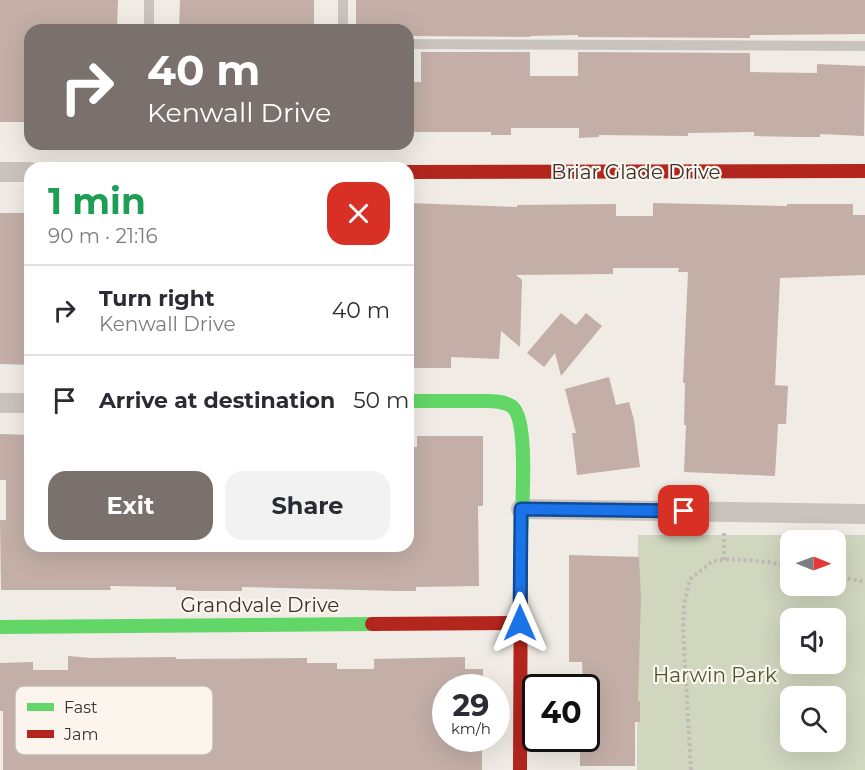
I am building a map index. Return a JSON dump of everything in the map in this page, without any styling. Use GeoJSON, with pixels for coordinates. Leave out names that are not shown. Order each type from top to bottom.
{"type":"FeatureCollection","features":[{"type":"Feature","properties":{"kind":"street","name":"Briar Glade Drive"},"geometry":{"type":"LineString","coordinates":[[414,172],[865,171]]}},
{"type":"Feature","properties":{"kind":"street"},"geometry":{"type":"LineString","coordinates":[[0,172],[24,172]]}},
{"type":"Feature","properties":{"kind":"street"},"geometry":{"type":"LineString","coordinates":[[414,401],[491,400],[510,405],[517,413],[522,439],[519,770]]}},
{"type":"Feature","properties":{"kind":"street"},"geometry":{"type":"LineString","coordinates":[[0,403],[24,403]]}},
{"type":"Feature","properties":{"kind":"street"},"geometry":{"type":"LineString","coordinates":[[521,509],[865,514]]}},
{"type":"Feature","properties":{"kind":"street","name":"Grandvale Drive"},"geometry":{"type":"LineString","coordinates":[[0,627],[520,623]]}},
{"type":"Feature","properties":{"kind":"lane"},"geometry":{"type":"LineString","coordinates":[[149,0],[149,24]]}},
{"type":"Feature","properties":{"kind":"lane"},"geometry":{"type":"LineString","coordinates":[[343,0],[343,24]]}},
{"type":"Feature","properties":{"kind":"lane"},"geometry":{"type":"LineString","coordinates":[[414,44],[865,46]]}},
{"type":"Feature","properties":{"kind":"path"},"geometry":{"type":"LineString","coordinates":[[724,512],[724,560]]}},
{"type":"Feature","properties":{"kind":"path"},"geometry":{"type":"LineString","coordinates":[[691,770],[683,630],[686,591],[690,579],[713,561],[780,564]]}},
{"type":"Feature","properties":{"kind":"path"},"geometry":{"type":"LineString","coordinates":[[846,578],[865,582]]}},
{"type":"Feature","properties":{"kind":"green space","name":"Harwin Park"},"geometry":{"type":"Polygon","coordinates":[[[638,535],[780,535],[780,596],[846,596],[846,535],[865,535],[865,770],[637,770],[638,535]]]}},
{"type":"Feature","properties":{"kind":"building"},"geometry":{"type":"Polygon","coordinates":[[[0,0],[118,0],[117,24],[24,24],[24,122],[0,122],[0,0]]]}},
{"type":"Feature","properties":{"kind":"building"},"geometry":{"type":"Polygon","coordinates":[[[180,0],[314,0],[314,24],[179,24],[180,0]]]}},
{"type":"Feature","properties":{"kind":"building"},"geometry":{"type":"Polygon","coordinates":[[[356,0],[865,0],[865,34],[750,35],[750,38],[578,37],[578,35],[414,36],[414,24],[356,24],[356,0]]]}},
{"type":"Feature","properties":{"kind":"building"},"geometry":{"type":"Polygon","coordinates":[[[421,52],[530,52],[530,76],[578,76],[578,52],[750,53],[750,72],[817,73],[817,64],[865,66],[864,136],[820,134],[820,137],[754,136],[754,132],[688,133],[688,136],[599,135],[599,137],[579,138],[579,128],[511,128],[511,135],[491,135],[491,132],[414,132],[414,82],[421,82],[421,52]]]}},
{"type":"Feature","properties":{"kind":"building"},"geometry":{"type":"Polygon","coordinates":[[[414,203],[517,207],[517,205],[616,204],[616,216],[653,216],[653,203],[787,206],[787,204],[853,204],[853,215],[865,215],[865,275],[780,278],[775,385],[788,386],[786,424],[778,424],[775,476],[684,472],[686,425],[684,425],[685,383],[683,383],[688,272],[678,272],[679,268],[613,268],[613,274],[516,275],[522,280],[520,347],[501,331],[499,359],[451,357],[451,368],[414,368],[414,203]]]}},
{"type":"Feature","properties":{"kind":"building"},"geometry":{"type":"Polygon","coordinates":[[[0,213],[24,213],[24,365],[0,364],[0,213]]]}},
{"type":"Feature","properties":{"kind":"building"},"geometry":{"type":"Polygon","coordinates":[[[561,313],[576,325],[586,313],[602,326],[561,376],[555,353],[544,367],[527,353],[561,313]]]}},
{"type":"Feature","properties":{"kind":"building"},"geometry":{"type":"Polygon","coordinates":[[[609,377],[616,405],[629,402],[634,420],[640,467],[577,475],[572,433],[576,433],[565,389],[609,377]]]}},
{"type":"Feature","properties":{"kind":"building"},"geometry":{"type":"Polygon","coordinates":[[[0,434],[24,435],[24,552],[414,552],[414,447],[417,447],[417,436],[483,436],[483,506],[478,506],[479,586],[416,587],[416,591],[242,587],[242,591],[198,591],[176,590],[176,587],[110,586],[111,590],[1,590],[0,520],[6,520],[6,480],[0,480],[0,434]]]}},
{"type":"Feature","properties":{"kind":"building"},"geometry":{"type":"Polygon","coordinates":[[[569,555],[639,557],[641,597],[638,701],[640,701],[640,722],[635,722],[635,766],[580,766],[580,752],[600,752],[600,674],[582,674],[582,662],[569,662],[569,555]]]}},
{"type":"Feature","properties":{"kind":"building"},"geometry":{"type":"Polygon","coordinates":[[[68,656],[176,657],[176,659],[307,658],[307,663],[337,663],[337,669],[374,669],[374,659],[465,657],[465,669],[483,669],[483,674],[432,674],[432,752],[482,752],[482,770],[3,770],[0,663],[33,662],[33,670],[68,670],[68,656]]]}},
{"type":"Feature","properties":{"kind":"traffic: fast"},"geometry":{"type":"LineString","coordinates":[[414,401],[490,401],[513,407],[522,434],[521,535]]}},
{"type":"Feature","properties":{"kind":"traffic: fast"},"geometry":{"type":"LineString","coordinates":[[0,627],[372,624]]}},
{"type":"Feature","properties":{"kind":"traffic: jam"},"geometry":{"type":"LineString","coordinates":[[414,172],[865,171]]}},
{"type":"Feature","properties":{"kind":"traffic: jam"},"geometry":{"type":"LineString","coordinates":[[520,770],[521,535]]}},
{"type":"Feature","properties":{"kind":"traffic: jam"},"geometry":{"type":"LineString","coordinates":[[372,624],[520,623]]}},
{"type":"Feature","properties":{"kind":"route"},"geometry":{"type":"LineString","coordinates":[[520,623],[521,509],[684,511]]}}]}
